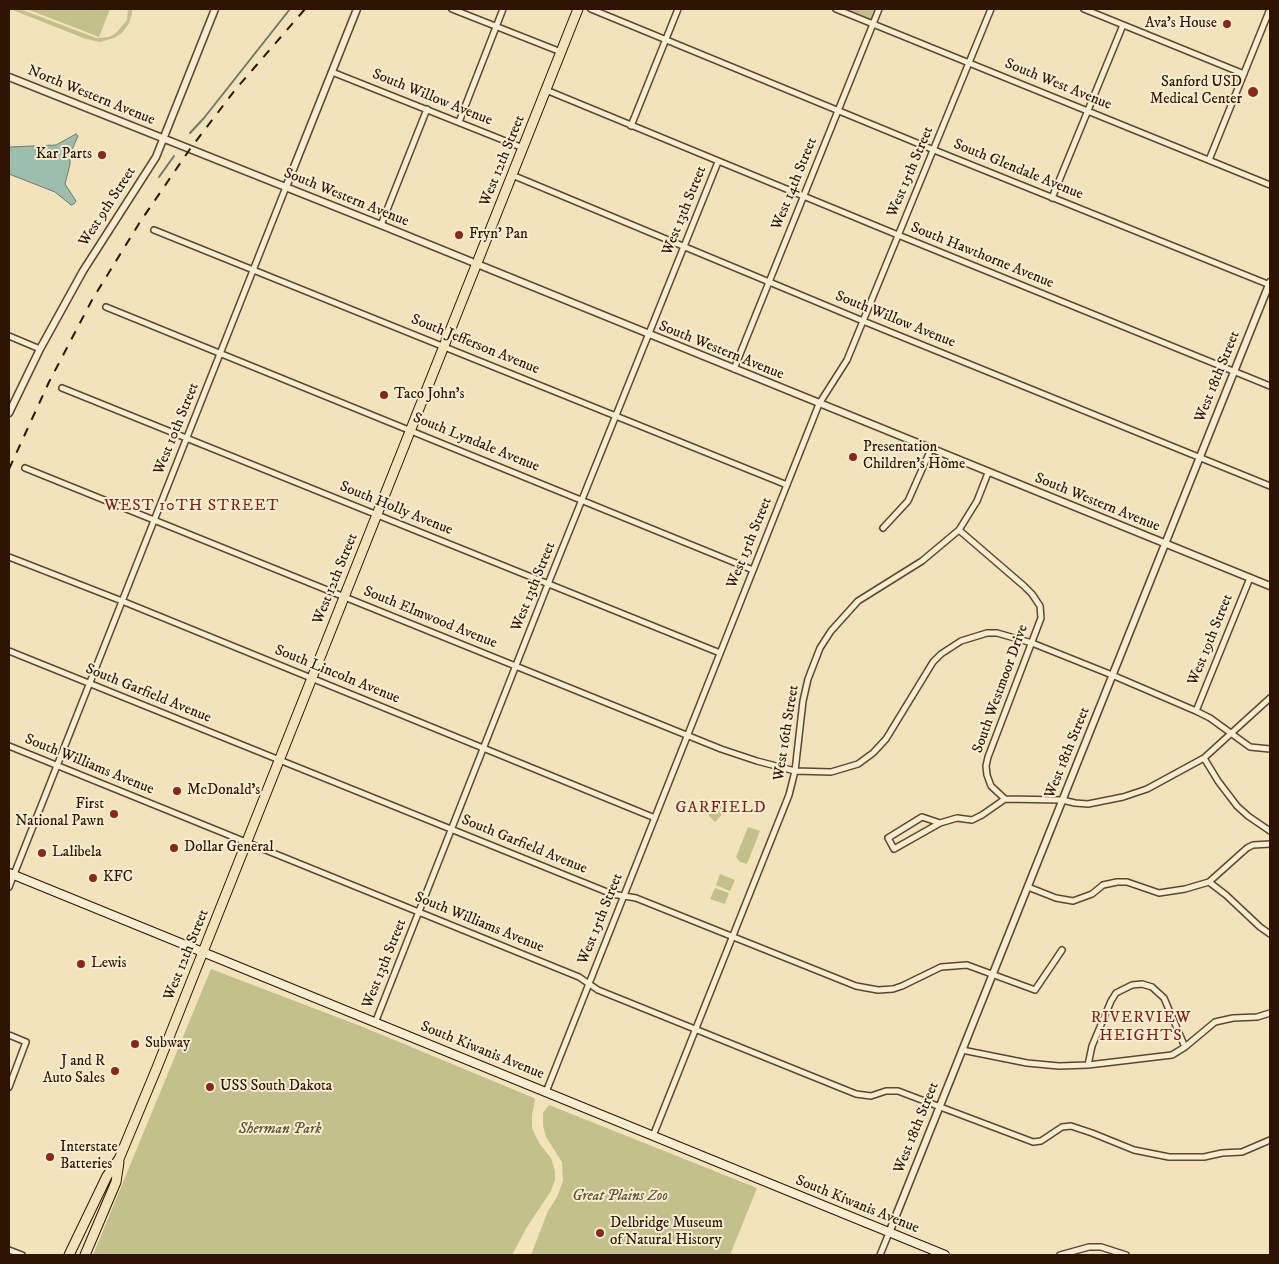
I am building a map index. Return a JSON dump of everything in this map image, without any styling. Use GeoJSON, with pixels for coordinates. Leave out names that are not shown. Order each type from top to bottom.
{"type":"FeatureCollection","features":[{"type":"Feature","properties":{"kind":"main road","name":"West 12th Street"},"geometry":{"type":"LineString","coordinates":[[69,1255],[103,1184],[119,1159],[578,9]]}},
{"type":"Feature","properties":{"kind":"main road","name":"South Kiwanis Avenue"},"geometry":{"type":"LineString","coordinates":[[11,874],[944,1255]]}},
{"type":"Feature","properties":{"kind":"main road","name":"West 12th Street"},"geometry":{"type":"LineString","coordinates":[[85,1255],[116,1182],[119,1159]]}},
{"type":"Feature","properties":{"kind":"street","name":"West 9th Street"},"geometry":{"type":"LineString","coordinates":[[9,413],[40,349],[83,271],[156,157],[215,9]]}},
{"type":"Feature","properties":{"kind":"street","name":"West 10th Street"},"geometry":{"type":"LineString","coordinates":[[9,887],[11,874],[57,766],[357,9]]}},
{"type":"Feature","properties":{"kind":"street"},"geometry":{"type":"LineString","coordinates":[[452,9],[561,52]]}},
{"type":"Feature","properties":{"kind":"street"},"geometry":{"type":"LineString","coordinates":[[459,122],[504,9]]}},
{"type":"Feature","properties":{"kind":"street","name":"South Glendale Avenue"},"geometry":{"type":"LineString","coordinates":[[592,9],[1052,198],[1270,284]]}},
{"type":"Feature","properties":{"kind":"street"},"geometry":{"type":"LineString","coordinates":[[632,126],[678,9]]}},
{"type":"Feature","properties":{"kind":"street","name":"South West Avenue"},"geometry":{"type":"LineString","coordinates":[[836,9],[1270,185]]}},
{"type":"Feature","properties":{"kind":"street","name":"West 14th Street"},"geometry":{"type":"LineString","coordinates":[[734,369],[879,9]]}},
{"type":"Feature","properties":{"kind":"street","name":"West 15th Street"},"geometry":{"type":"LineString","coordinates":[[546,1092],[819,404],[847,360],[991,9]]}},
{"type":"Feature","properties":{"kind":"street"},"geometry":{"type":"LineString","coordinates":[[1084,9],[1244,74]]}},
{"type":"Feature","properties":{"kind":"street"},"geometry":{"type":"LineString","coordinates":[[1209,160],[1270,9]]}},
{"type":"Feature","properties":{"kind":"street"},"geometry":{"type":"LineString","coordinates":[[1052,198],[1123,25]]}},
{"type":"Feature","properties":{"kind":"street","name":"South Willow Avenue"},"geometry":{"type":"LineString","coordinates":[[332,72],[523,148]]}},
{"type":"Feature","properties":{"kind":"street","name":"North Western Avenue"},"geometry":{"type":"LineString","coordinates":[[9,77],[163,139]]}},
{"type":"Feature","properties":{"kind":"street","name":"South Hawthorne Avenue"},"geometry":{"type":"LineString","coordinates":[[546,90],[718,162],[1270,386]]}},
{"type":"Feature","properties":{"kind":"street"},"geometry":{"type":"LineString","coordinates":[[381,225],[427,110]]}},
{"type":"Feature","properties":{"kind":"street","name":"South Western Avenue"},"geometry":{"type":"LineString","coordinates":[[163,139],[381,225],[1270,586]]}},
{"type":"Feature","properties":{"kind":"street","name":"West 13th Street"},"geometry":{"type":"LineString","coordinates":[[376,1022],[548,584],[718,162]]}},
{"type":"Feature","properties":{"kind":"street","name":"South Willow Avenue"},"geometry":{"type":"LineString","coordinates":[[512,176],[1270,486]]}},
{"type":"Feature","properties":{"kind":"street","name":"South Jefferson Avenue"},"geometry":{"type":"LineString","coordinates":[[154,230],[787,485]]}},
{"type":"Feature","properties":{"kind":"street","name":"West 18th Street"},"geometry":{"type":"LineString","coordinates":[[889,1233],[1164,544],[1270,284]]}},
{"type":"Feature","properties":{"kind":"street","name":"South Lyndale Avenue"},"geometry":{"type":"LineString","coordinates":[[106,307],[753,570]]}},
{"type":"Feature","properties":{"kind":"street"},"geometry":{"type":"LineString","coordinates":[[9,336],[40,349]]}},
{"type":"Feature","properties":{"kind":"street","name":"South Holly Avenue"},"geometry":{"type":"LineString","coordinates":[[62,388],[720,653]]}},
{"type":"Feature","properties":{"kind":"street"},"geometry":{"type":"LineString","coordinates":[[883,528],[908,501],[931,449]]}},
{"type":"Feature","properties":{"kind":"street","name":"South Elmwood Avenue"},"geometry":{"type":"LineString","coordinates":[[25,468],[688,735],[757,761],[795,771],[831,772],[842,770],[858,764],[873,753],[886,739],[933,662],[954,644],[969,637],[986,633],[997,633],[1032,643],[1112,675]]}},
{"type":"Feature","properties":{"kind":"street","name":"West 16th Street"},"geometry":{"type":"LineString","coordinates":[[653,1136],[789,795],[795,771],[803,701],[808,679],[820,648],[831,632],[858,602],[922,562],[958,530],[977,500],[988,473]]}},
{"type":"Feature","properties":{"kind":"street","name":"South Westmoor Drive"},"geometry":{"type":"LineString","coordinates":[[958,530],[1032,594],[1040,606],[1040,618],[1032,643],[986,766],[991,786],[1005,799]]}},
{"type":"Feature","properties":{"kind":"street","name":"South Lincoln Avenue"},"geometry":{"type":"LineString","coordinates":[[9,556],[655,818]]}},
{"type":"Feature","properties":{"kind":"street","name":"West 19th Street"},"geometry":{"type":"LineString","coordinates":[[1196,711],[1250,578]]}},
{"type":"Feature","properties":{"kind":"street","name":"South Garfield Avenue"},"geometry":{"type":"LineString","coordinates":[[9,651],[612,894],[636,898],[856,986],[869,989],[894,989],[932,970],[947,966],[967,965],[1035,990],[1062,950]]}},
{"type":"Feature","properties":{"kind":"street"},"geometry":{"type":"LineString","coordinates":[[1112,675],[1210,718],[1250,747],[1270,749]]}},
{"type":"Feature","properties":{"kind":"street"},"geometry":{"type":"LineString","coordinates":[[940,823],[922,817],[888,838],[894,850],[940,823],[957,818],[972,820],[1005,799],[1062,800],[1088,804],[1123,797],[1154,785],[1204,758],[1270,698]]}},
{"type":"Feature","properties":{"kind":"street","name":"South Williams Avenue"},"geometry":{"type":"LineString","coordinates":[[9,746],[579,977],[598,990],[856,1094],[871,1096],[886,1091],[898,1091],[939,1106]]}},
{"type":"Feature","properties":{"kind":"street"},"geometry":{"type":"LineString","coordinates":[[1204,758],[1237,806],[1270,831]]}},
{"type":"Feature","properties":{"kind":"street"},"geometry":{"type":"LineString","coordinates":[[1028,888],[1056,898],[1073,901],[1092,894],[1103,886],[1117,882],[1127,882],[1159,893],[1185,889],[1210,882],[1247,848],[1253,845],[1270,844]]}},
{"type":"Feature","properties":{"kind":"street"},"geometry":{"type":"LineString","coordinates":[[1210,882],[1270,934]]}},
{"type":"Feature","properties":{"kind":"street"},"geometry":{"type":"LineString","coordinates":[[1088,1065],[1092,1046],[1111,1001],[1116,993],[1132,985],[1142,984],[1152,987],[1164,998],[1185,1047]]}},
{"type":"Feature","properties":{"kind":"street"},"geometry":{"type":"LineString","coordinates":[[962,1050],[1027,1063],[1059,1066],[1088,1065],[1172,1055],[1185,1047],[1215,1022],[1270,1014]]}},
{"type":"Feature","properties":{"kind":"street"},"geometry":{"type":"LineString","coordinates":[[9,1035],[26,1042],[9,1087]]}},
{"type":"Feature","properties":{"kind":"street"},"geometry":{"type":"LineString","coordinates":[[939,1106],[1033,1142],[1041,1141],[1062,1127],[1071,1126],[1092,1132],[1134,1150],[1169,1157],[1204,1157],[1222,1153],[1242,1152],[1270,1140]]}},
{"type":"Feature","properties":{"kind":"street"},"geometry":{"type":"LineString","coordinates":[[880,1255],[889,1233]]}},
{"type":"Feature","properties":{"kind":"street"},"geometry":{"type":"LineString","coordinates":[[1060,1255],[1089,1247],[1101,1246],[1126,1255]]}},
{"type":"Feature","properties":{"kind":"street"},"geometry":{"type":"LineString","coordinates":[[9,1250],[22,1255]]}},
{"type":"Feature","properties":{"kind":"green space"},"geometry":{"type":"Polygon","coordinates":[[[10,9],[20,9],[96,38],[109,37],[116,33],[127,20],[128,9],[132,9],[132,13],[129,23],[122,33],[114,38],[100,42],[86,39],[10,9]]]}},
{"type":"Feature","properties":{"kind":"green space"},"geometry":{"type":"Polygon","coordinates":[[[27,9],[110,9],[99,37],[27,9]]]}},
{"type":"Feature","properties":{"kind":"green space"},"geometry":{"type":"Polygon","coordinates":[[[836,9],[879,9],[873,24],[836,9]]]}},
{"type":"Feature","properties":{"kind":"green space"},"geometry":{"type":"Polygon","coordinates":[[[718,803],[725,811],[715,822],[708,815],[718,803]]]}},
{"type":"Feature","properties":{"kind":"green space"},"geometry":{"type":"Polygon","coordinates":[[[748,827],[760,831],[747,864],[740,862],[736,857],[748,827]]]}},
{"type":"Feature","properties":{"kind":"green space"},"geometry":{"type":"Polygon","coordinates":[[[720,874],[735,880],[730,891],[716,885],[720,874]]]}},
{"type":"Feature","properties":{"kind":"green space"},"geometry":{"type":"Polygon","coordinates":[[[715,888],[729,893],[725,904],[710,899],[715,888]]]}},
{"type":"Feature","properties":{"kind":"green space","name":"Sherman Park"},"geometry":{"type":"Polygon","coordinates":[[[211,969],[363,1027],[534,1098],[532,1128],[539,1143],[551,1158],[555,1171],[555,1180],[551,1191],[527,1227],[512,1255],[93,1255],[211,969]]]}},
{"type":"Feature","properties":{"kind":"green space","name":"Great Plains Zoo"},"geometry":{"type":"Polygon","coordinates":[[[549,1105],[757,1188],[730,1255],[531,1255],[548,1211],[557,1197],[563,1181],[562,1162],[546,1137],[543,1126],[543,1113],[549,1105]]]}},
{"type":"Feature","properties":{"kind":"shaded area"},"geometry":{"type":"Polygon","coordinates":[[[76,134],[78,136],[70,154],[70,164],[65,184],[76,201],[74,204],[71,205],[55,192],[9,174],[9,147],[56,145],[76,134]]]}},
{"type":"Feature","properties":{"kind":"waterway"},"geometry":{"type":"LineString","coordinates":[[190,133],[290,9]]}},
{"type":"Feature","properties":{"kind":"waterway"},"geometry":{"type":"LineString","coordinates":[[159,177],[174,156]]}},
{"type":"Feature","properties":{"kind":"railway"},"geometry":{"type":"LineString","coordinates":[[9,469],[49,382],[92,300],[140,222],[190,149],[235,90],[305,9]]}},
{"type":"Feature","properties":{"kind":"place","name":"Ava's House"},"geometry":{"type":"Point","coordinates":[1227,24]}},
{"type":"Feature","properties":{"kind":"place","name":"Sanford USD Medical Center"},"geometry":{"type":"Point","coordinates":[1253,92]}},
{"type":"Feature","properties":{"kind":"place","name":"Kar Parts"},"geometry":{"type":"Point","coordinates":[102,155]}},
{"type":"Feature","properties":{"kind":"place","name":"Fryn' Pan"},"geometry":{"type":"Point","coordinates":[459,235]}},
{"type":"Feature","properties":{"kind":"place","name":"Taco John's"},"geometry":{"type":"Point","coordinates":[384,395]}},
{"type":"Feature","properties":{"kind":"place","name":"Presentation Children's Home"},"geometry":{"type":"Point","coordinates":[853,457]}},
{"type":"Feature","properties":{"kind":"place","name":"McDonald's"},"geometry":{"type":"Point","coordinates":[177,791]}},
{"type":"Feature","properties":{"kind":"place","name":"First National Pawn"},"geometry":{"type":"Point","coordinates":[114,814]}},
{"type":"Feature","properties":{"kind":"place","name":"Dollar General"},"geometry":{"type":"Point","coordinates":[174,848]}},
{"type":"Feature","properties":{"kind":"place","name":"Lalibela"},"geometry":{"type":"Point","coordinates":[42,853]}},
{"type":"Feature","properties":{"kind":"place","name":"KFC"},"geometry":{"type":"Point","coordinates":[93,878]}},
{"type":"Feature","properties":{"kind":"place","name":"Lewis"},"geometry":{"type":"Point","coordinates":[81,964]}},
{"type":"Feature","properties":{"kind":"place","name":"Subway"},"geometry":{"type":"Point","coordinates":[135,1044]}},
{"type":"Feature","properties":{"kind":"place","name":"J and R Auto Sales"},"geometry":{"type":"Point","coordinates":[115,1071]}},
{"type":"Feature","properties":{"kind":"place","name":"USS South Dakota"},"geometry":{"type":"Point","coordinates":[210,1087]}},
{"type":"Feature","properties":{"kind":"place","name":"Interstate Batteries"},"geometry":{"type":"Point","coordinates":[50,1157]}},
{"type":"Feature","properties":{"kind":"place","name":"Delbridge Museum of Natural History"},"geometry":{"type":"Point","coordinates":[600,1233]}},
{"type":"Feature","properties":{"kind":"district","name":"WEST 10TH STREET"},"geometry":{"type":"Point","coordinates":[192,507]}},
{"type":"Feature","properties":{"kind":"district","name":"GARFIELD"},"geometry":{"type":"Point","coordinates":[721,809]}},
{"type":"Feature","properties":{"kind":"district","name":"RIVERVIEW HEIGHTS"},"geometry":{"type":"Point","coordinates":[1141,1028]}}]}
